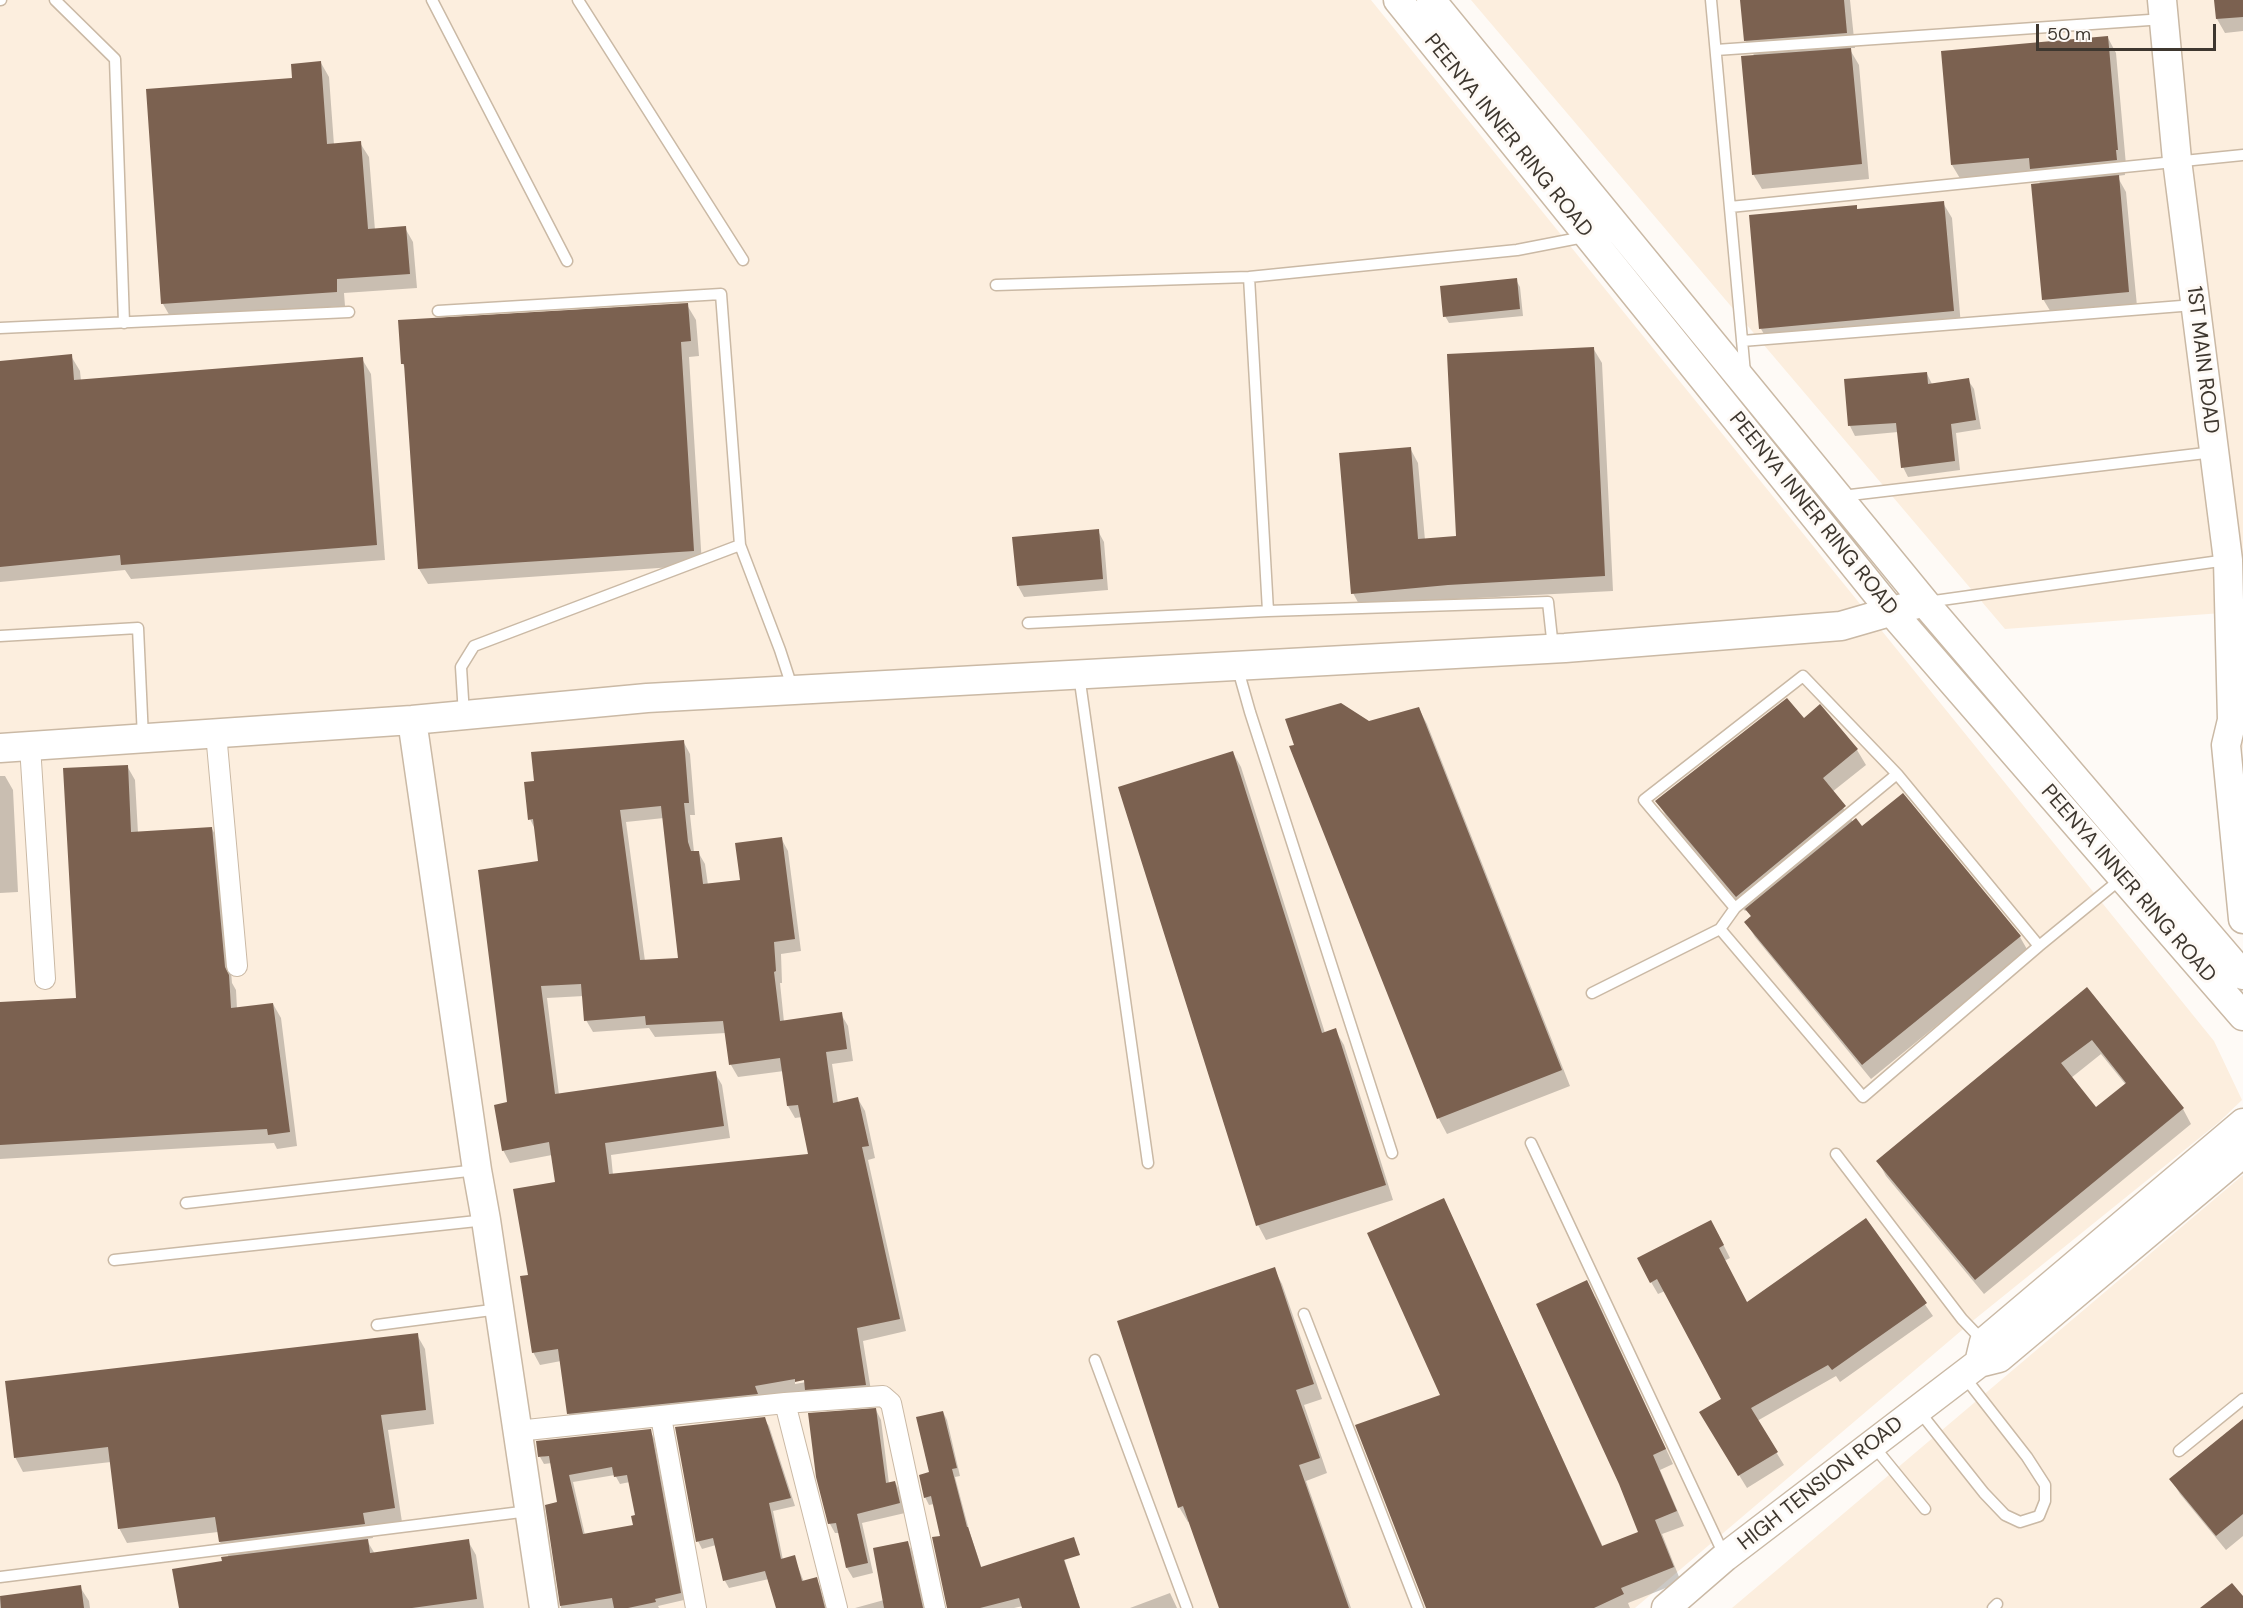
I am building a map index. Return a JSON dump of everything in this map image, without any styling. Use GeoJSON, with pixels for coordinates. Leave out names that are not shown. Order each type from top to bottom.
{"type":"FeatureCollection","features":[{"type":"Feature","properties":{"kind":"street","name":"PEENYA INNER RING ROAD"},"geometry":{"type":"LineString","coordinates":[[1398,0],[1891,611],[2123,878],[2239,1002]]}},
{"type":"Feature","properties":{"kind":"street","name":"PEENYA INNER RING ROAD"},"geometry":{"type":"LineString","coordinates":[[1431,0],[1924,602],[2243,975]]}},
{"type":"Feature","properties":{"kind":"street","name":"1ST MAIN ROAD"},"geometry":{"type":"LineString","coordinates":[[2163,10],[2177,160],[2228,560],[2238,718],[2226,745],[2243,919]]}},
{"type":"Feature","properties":{"kind":"street"},"geometry":{"type":"LineString","coordinates":[[1863,577],[1896,568]]}},
{"type":"Feature","properties":{"kind":"street"},"geometry":{"type":"LineString","coordinates":[[0,748],[412,720],[647,698],[1553,648],[1841,626],[1924,602]]}},
{"type":"Feature","properties":{"kind":"street"},"geometry":{"type":"LineString","coordinates":[[412,720],[477,1170],[544,1608]]}},
{"type":"Feature","properties":{"kind":"street"},"geometry":{"type":"LineString","coordinates":[[216,733],[237,966]]}},
{"type":"Feature","properties":{"kind":"street"},"geometry":{"type":"LineString","coordinates":[[30,746],[45,979]]}},
{"type":"Feature","properties":{"kind":"street","name":"HIGH TENSION ROAD"},"geometry":{"type":"LineString","coordinates":[[1666,1608],[1725,1557],[1918,1409],[2243,1123]]}},
{"type":"Feature","properties":{"kind":"street","name":"HIGH TENSION ROAD"},"geometry":{"type":"LineString","coordinates":[[1975,1360],[1999,1358],[2243,1153]]}},
{"type":"Feature","properties":{"kind":"street"},"geometry":{"type":"LineString","coordinates":[[517,1431],[785,1403],[883,1396],[891,1403],[935,1608]]}},
{"type":"Feature","properties":{"kind":"street"},"geometry":{"type":"LineString","coordinates":[[785,1403],[837,1608]]}},
{"type":"Feature","properties":{"kind":"street"},"geometry":{"type":"LineString","coordinates":[[661,1417],[696,1608]]}},
{"type":"Feature","properties":{"kind":"lane"},"geometry":{"type":"LineString","coordinates":[[55,0],[115,58],[124,323]]}},
{"type":"Feature","properties":{"kind":"lane"},"geometry":{"type":"LineString","coordinates":[[432,0],[567,261]]}},
{"type":"Feature","properties":{"kind":"lane"},"geometry":{"type":"LineString","coordinates":[[578,0],[743,260]]}},
{"type":"Feature","properties":{"kind":"lane"},"geometry":{"type":"LineString","coordinates":[[1711,0],[1746,385]]}},
{"type":"Feature","properties":{"kind":"lane"},"geometry":{"type":"LineString","coordinates":[[1716,50],[2163,10]]}},
{"type":"Feature","properties":{"kind":"lane"},"geometry":{"type":"LineString","coordinates":[[1730,207],[2243,155]]}},
{"type":"Feature","properties":{"kind":"lane"},"geometry":{"type":"LineString","coordinates":[[996,285],[1249,278],[1517,250],[1588,236]]}},
{"type":"Feature","properties":{"kind":"lane"},"geometry":{"type":"LineString","coordinates":[[1249,278],[1268,611]]}},
{"type":"Feature","properties":{"kind":"lane"},"geometry":{"type":"LineString","coordinates":[[438,311],[722,294],[740,545],[793,690]]}},
{"type":"Feature","properties":{"kind":"lane"},"geometry":{"type":"LineString","coordinates":[[1742,341],[2195,305]]}},
{"type":"Feature","properties":{"kind":"lane"},"geometry":{"type":"LineString","coordinates":[[0,328],[349,312]]}},
{"type":"Feature","properties":{"kind":"lane"},"geometry":{"type":"LineString","coordinates":[[1838,496],[2214,452]]}},
{"type":"Feature","properties":{"kind":"lane"},"geometry":{"type":"LineString","coordinates":[[464,715],[461,667],[474,646],[740,545]]}},
{"type":"Feature","properties":{"kind":"lane"},"geometry":{"type":"LineString","coordinates":[[1924,602],[2228,560]]}},
{"type":"Feature","properties":{"kind":"lane"},"geometry":{"type":"LineString","coordinates":[[1028,622],[1548,602],[1553,648]]}},
{"type":"Feature","properties":{"kind":"lane"},"geometry":{"type":"LineString","coordinates":[[0,636],[138,628],[143,738]]}},
{"type":"Feature","properties":{"kind":"lane"},"geometry":{"type":"LineString","coordinates":[[1237,666],[1392,1154]]}},
{"type":"Feature","properties":{"kind":"lane"},"geometry":{"type":"LineString","coordinates":[[1078,674],[1148,1163]]}},
{"type":"Feature","properties":{"kind":"lane"},"geometry":{"type":"LineString","coordinates":[[1735,908],[1644,800],[1803,676],[1897,774],[2039,946]]}},
{"type":"Feature","properties":{"kind":"lane"},"geometry":{"type":"LineString","coordinates":[[1592,993],[1720,929],[1735,908],[1897,774]]}},
{"type":"Feature","properties":{"kind":"lane"},"geometry":{"type":"LineString","coordinates":[[1720,929],[1863,1097],[2039,946],[2123,878]]}},
{"type":"Feature","properties":{"kind":"lane"},"geometry":{"type":"LineString","coordinates":[[1531,1143],[1725,1557]]}},
{"type":"Feature","properties":{"kind":"lane"},"geometry":{"type":"LineString","coordinates":[[1836,1154],[1962,1319],[1975,1360],[2026,1457],[2045,1485],[2045,1502],[2039,1516],[2020,1522],[2005,1515],[1984,1493],[1918,1409]]}},
{"type":"Feature","properties":{"kind":"lane"},"geometry":{"type":"LineString","coordinates":[[186,1203],[477,1170]]}},
{"type":"Feature","properties":{"kind":"lane"},"geometry":{"type":"LineString","coordinates":[[114,1260],[486,1220]]}},
{"type":"Feature","properties":{"kind":"lane"},"geometry":{"type":"LineString","coordinates":[[377,1325],[500,1309]]}},
{"type":"Feature","properties":{"kind":"lane"},"geometry":{"type":"LineString","coordinates":[[1304,1314],[1418,1608]]}},
{"type":"Feature","properties":{"kind":"lane"},"geometry":{"type":"LineString","coordinates":[[1095,1360],[1187,1608]]}},
{"type":"Feature","properties":{"kind":"lane"},"geometry":{"type":"LineString","coordinates":[[2179,1451],[2243,1399]]}},
{"type":"Feature","properties":{"kind":"lane"},"geometry":{"type":"LineString","coordinates":[[1872,1444],[1924,1509]]}},
{"type":"Feature","properties":{"kind":"lane"},"geometry":{"type":"LineString","coordinates":[[0,1577],[530,1511]]}},
{"type":"Feature","properties":{"kind":"shaded area"},"geometry":{"type":"Polygon","coordinates":[[[0,0],[1371,0],[2214,1041],[2242,1100],[2218,1123],[1975,1319],[1635,1608],[0,1608],[0,0]]]}},
{"type":"Feature","properties":{"kind":"shaded area"},"geometry":{"type":"Polygon","coordinates":[[[1471,0],[2243,0],[2243,753],[2222,613],[2005,629],[1471,0]]]}},
{"type":"Feature","properties":{"kind":"shaded area"},"geometry":{"type":"Polygon","coordinates":[[[2243,1175],[2243,1608],[1732,1608],[2243,1175]]]}},
{"type":"Feature","properties":{"kind":"building"},"geometry":{"type":"Polygon","coordinates":[[[1740,0],[1844,0],[1847,33],[1744,41],[1740,0]]]}},
{"type":"Feature","properties":{"kind":"building"},"geometry":{"type":"Polygon","coordinates":[[[2214,0],[2243,0],[2243,17],[2216,19],[2214,0]]]}},
{"type":"Feature","properties":{"kind":"building"},"geometry":{"type":"Polygon","coordinates":[[[2108,36],[2117,160],[2030,169],[2029,158],[1951,165],[1941,51],[2108,36]]]}},
{"type":"Feature","properties":{"kind":"building"},"geometry":{"type":"Polygon","coordinates":[[[1851,48],[1862,164],[1752,175],[1741,56],[1851,48]]]}},
{"type":"Feature","properties":{"kind":"building"},"geometry":{"type":"Polygon","coordinates":[[[321,61],[327,144],[361,141],[368,229],[406,226],[410,274],[337,279],[337,292],[161,304],[146,89],[292,78],[291,64],[321,61]]]}},
{"type":"Feature","properties":{"kind":"building"},"geometry":{"type":"Polygon","coordinates":[[[2119,175],[2129,292],[2042,300],[2031,184],[2119,175]]]}},
{"type":"Feature","properties":{"kind":"building"},"geometry":{"type":"Polygon","coordinates":[[[1944,201],[1954,311],[1759,329],[1749,215],[1857,205],[1857,209],[1944,201]]]}},
{"type":"Feature","properties":{"kind":"building"},"geometry":{"type":"Polygon","coordinates":[[[1517,278],[1520,309],[1443,317],[1440,286],[1517,278]]]}},
{"type":"Feature","properties":{"kind":"building"},"geometry":{"type":"Polygon","coordinates":[[[688,303],[691,341],[681,342],[694,551],[418,569],[404,364],[401,364],[398,320],[688,303]]]}},
{"type":"Feature","properties":{"kind":"building"},"geometry":{"type":"Polygon","coordinates":[[[1594,347],[1605,576],[1448,585],[1351,594],[1339,453],[1411,447],[1418,539],[1456,536],[1447,354],[1594,347]]]}},
{"type":"Feature","properties":{"kind":"building"},"geometry":{"type":"Polygon","coordinates":[[[72,354],[74,380],[363,357],[377,545],[121,565],[120,555],[0,567],[0,361],[72,354]]]}},
{"type":"Feature","properties":{"kind":"building"},"geometry":{"type":"Polygon","coordinates":[[[1927,372],[1928,384],[1969,378],[1976,420],[1951,424],[1955,461],[1901,468],[1896,423],[1848,426],[1844,379],[1927,372]]]}},
{"type":"Feature","properties":{"kind":"building"},"geometry":{"type":"Polygon","coordinates":[[[1099,529],[1103,579],[1017,586],[1012,537],[1099,529]]]}},
{"type":"Feature","properties":{"kind":"building"},"geometry":{"type":"Polygon","coordinates":[[[1787,698],[1804,718],[1820,704],[1858,749],[1823,778],[1846,806],[1736,897],[1655,801],[1787,698]]]}},
{"type":"Feature","properties":{"kind":"building"},"geometry":{"type":"Polygon","coordinates":[[[1341,703],[1369,721],[1419,707],[1562,1070],[1437,1119],[1289,746],[1294,745],[1285,719],[1341,703]]]}},
{"type":"Feature","properties":{"kind":"building"},"geometry":{"type":"Polygon","coordinates":[[[684,740],[689,803],[684,803],[688,842],[691,851],[699,851],[703,884],[740,880],[735,843],[782,837],[795,939],[774,942],[776,971],[774,972],[780,1021],[842,1012],[847,1049],[826,1052],[833,1103],[858,1097],[869,1146],[862,1147],[900,1319],[857,1328],[866,1385],[805,1390],[804,1380],[795,1382],[795,1379],[755,1386],[758,1394],[567,1414],[558,1349],[532,1353],[520,1276],[528,1275],[513,1189],[555,1182],[549,1142],[502,1151],[494,1105],[507,1102],[478,870],[538,861],[533,819],[528,820],[524,782],[534,781],[531,752],[684,740]],[[661,806],[620,810],[640,960],[678,958],[661,806]],[[581,984],[541,986],[555,1094],[716,1071],[724,1126],[605,1143],[609,1174],[808,1154],[798,1105],[787,1106],[780,1058],[729,1065],[723,1021],[646,1025],[645,1016],[584,1021],[581,984]]]}},
{"type":"Feature","properties":{"kind":"building"},"geometry":{"type":"Polygon","coordinates":[[[1233,751],[1322,1033],[1336,1028],[1386,1185],[1256,1226],[1118,787],[1233,751]]]}},
{"type":"Feature","properties":{"kind":"building"},"geometry":{"type":"Polygon","coordinates":[[[128,765],[131,832],[212,827],[231,1008],[273,1003],[290,1132],[268,1135],[267,1129],[0,1145],[0,1002],[76,998],[63,768],[128,765]]]}},
{"type":"Feature","properties":{"kind":"building"},"geometry":{"type":"Polygon","coordinates":[[[1903,793],[2021,936],[1862,1065],[1744,922],[1751,916],[1745,909],[1856,818],[1862,826],[1903,793]]]}},
{"type":"Feature","properties":{"kind":"building"},"geometry":{"type":"Polygon","coordinates":[[[2087,987],[2184,1108],[1975,1280],[1876,1161],[2087,987]],[[2092,1040],[2061,1063],[2096,1107],[2126,1083],[2092,1040]]]}},
{"type":"Feature","properties":{"kind":"building"},"geometry":{"type":"Polygon","coordinates":[[[1444,1198],[1602,1546],[1638,1532],[1619,1484],[1536,1304],[1587,1280],[1666,1449],[1653,1455],[1677,1511],[1655,1520],[1674,1567],[1621,1588],[1624,1594],[1594,1608],[1426,1608],[1355,1425],[1440,1395],[1367,1233],[1444,1198]]]}},
{"type":"Feature","properties":{"kind":"building"},"geometry":{"type":"Polygon","coordinates":[[[1866,1218],[1927,1303],[1832,1370],[1828,1365],[1751,1408],[1778,1452],[1738,1476],[1699,1412],[1721,1399],[1657,1279],[1650,1283],[1637,1258],[1711,1220],[1724,1245],[1719,1248],[1747,1302],[1866,1218]]]}},
{"type":"Feature","properties":{"kind":"building"},"geometry":{"type":"Polygon","coordinates":[[[1275,1267],[1314,1384],[1296,1390],[1320,1458],[1299,1465],[1349,1608],[1219,1608],[1183,1506],[1178,1508],[1117,1321],[1275,1267]]]}},
{"type":"Feature","properties":{"kind":"building"},"geometry":{"type":"Polygon","coordinates":[[[418,1333],[426,1410],[381,1415],[395,1508],[363,1513],[365,1524],[219,1542],[215,1517],[118,1529],[108,1447],[14,1458],[5,1381],[418,1333]]]}},
{"type":"Feature","properties":{"kind":"building"},"geometry":{"type":"Polygon","coordinates":[[[876,1408],[886,1483],[895,1481],[900,1503],[857,1514],[868,1563],[846,1568],[836,1523],[828,1524],[816,1477],[808,1413],[876,1408]]]}},
{"type":"Feature","properties":{"kind":"building"},"geometry":{"type":"Polygon","coordinates":[[[943,1411],[957,1468],[952,1469],[967,1527],[981,1567],[1074,1537],[1080,1555],[1064,1560],[1080,1608],[1022,1608],[1019,1598],[980,1608],[947,1608],[932,1537],[940,1536],[931,1496],[924,1498],[919,1475],[929,1472],[916,1417],[943,1411]]]}},
{"type":"Feature","properties":{"kind":"building"},"geometry":{"type":"Polygon","coordinates":[[[765,1417],[791,1498],[769,1503],[781,1559],[795,1555],[802,1581],[817,1577],[825,1608],[776,1608],[765,1571],[723,1581],[713,1538],[696,1542],[675,1427],[765,1417]]]}},
{"type":"Feature","properties":{"kind":"building"},"geometry":{"type":"Polygon","coordinates":[[[2243,1419],[2243,1514],[2216,1536],[2169,1479],[2243,1419]]]}},
{"type":"Feature","properties":{"kind":"building"},"geometry":{"type":"Polygon","coordinates":[[[651,1429],[681,1593],[655,1599],[656,1602],[628,1608],[614,1608],[612,1598],[560,1606],[545,1505],[557,1502],[549,1456],[538,1457],[536,1441],[651,1429]],[[612,1467],[569,1475],[583,1534],[633,1525],[631,1516],[635,1515],[627,1475],[614,1477],[612,1467]]]}},
{"type":"Feature","properties":{"kind":"building"},"geometry":{"type":"Polygon","coordinates":[[[368,1539],[370,1553],[469,1539],[477,1599],[412,1608],[179,1608],[172,1569],[222,1561],[221,1557],[368,1539]]]}},
{"type":"Feature","properties":{"kind":"building"},"geometry":{"type":"Polygon","coordinates":[[[908,1541],[923,1608],[884,1608],[873,1548],[908,1541]]]}},
{"type":"Feature","properties":{"kind":"building"},"geometry":{"type":"Polygon","coordinates":[[[2232,1583],[2243,1596],[2243,1608],[2200,1608],[2232,1583]]]}},
{"type":"Feature","properties":{"kind":"building"},"geometry":{"type":"Polygon","coordinates":[[[81,1585],[84,1608],[1,1608],[0,1596],[81,1585]]]}}]}
